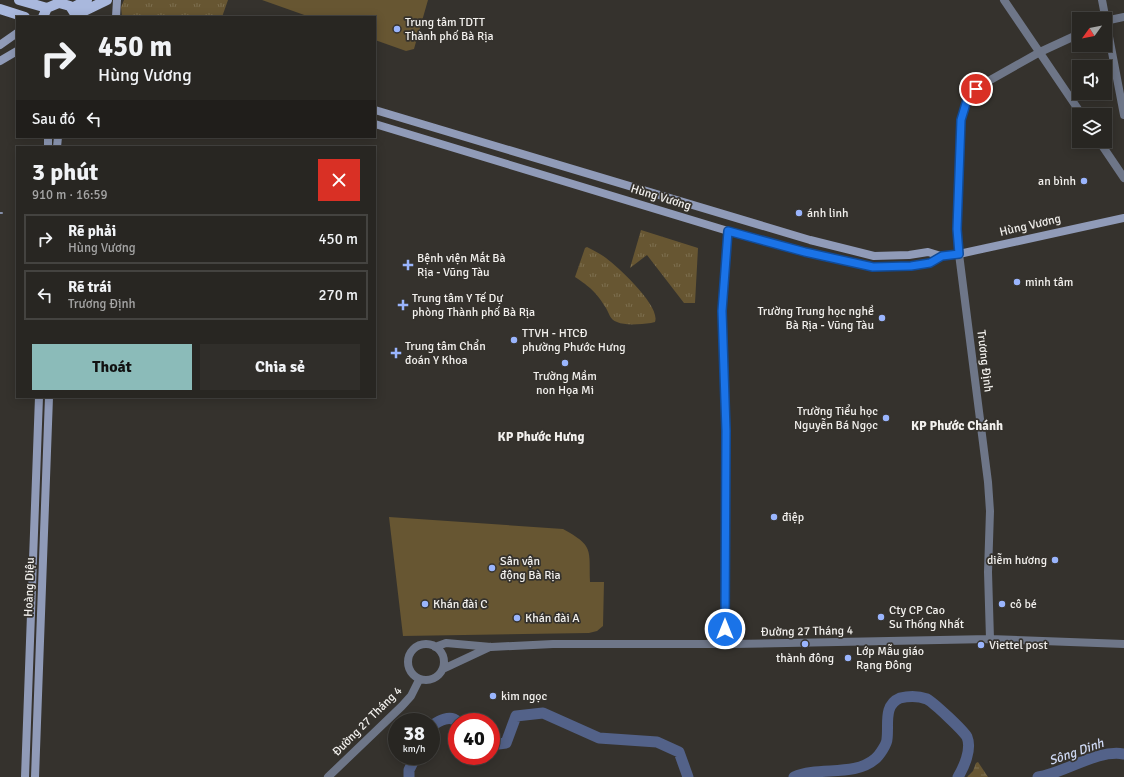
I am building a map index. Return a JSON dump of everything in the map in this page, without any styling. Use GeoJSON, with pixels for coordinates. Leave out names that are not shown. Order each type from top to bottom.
{"type":"FeatureCollection","features":[{"type":"Feature","properties":{"kind":"main road"},"geometry":{"type":"LineString","coordinates":[[19,0],[46,10],[71,9],[107,0]]}},
{"type":"Feature","properties":{"kind":"main road"},"geometry":{"type":"LineString","coordinates":[[71,9],[87,0]]}},
{"type":"Feature","properties":{"kind":"main road"},"geometry":{"type":"LineString","coordinates":[[116,16],[117,0]]}},
{"type":"Feature","properties":{"kind":"main road"},"geometry":{"type":"LineString","coordinates":[[0,9],[22,16]]}},
{"type":"Feature","properties":{"kind":"main road"},"geometry":{"type":"LineString","coordinates":[[0,44],[16,34]]}},
{"type":"Feature","properties":{"kind":"main road"},"geometry":{"type":"LineString","coordinates":[[0,61],[16,52]]}},
{"type":"Feature","properties":{"kind":"main road","name":"Hùng Vương"},"geometry":{"type":"LineString","coordinates":[[376,110],[810,240],[874,256],[910,255],[928,252],[942,256],[959,254],[1124,218]]}},
{"type":"Feature","properties":{"kind":"main road","name":"Hùng Vương"},"geometry":{"type":"LineString","coordinates":[[376,124],[728,231],[805,252],[873,267],[916,266],[930,263],[942,256]]}},
{"type":"Feature","properties":{"kind":"main road","name":"Hoàng Diệu"},"geometry":{"type":"LineString","coordinates":[[25,777],[39,398]]}},
{"type":"Feature","properties":{"kind":"main road","name":"Hoàng Diệu"},"geometry":{"type":"LineString","coordinates":[[35,777],[49,398]]}},
{"type":"Feature","properties":{"kind":"main road"},"geometry":{"type":"LineString","coordinates":[[30,633],[40,634]]}},
{"type":"Feature","properties":{"kind":"street"},"geometry":{"type":"LineString","coordinates":[[1004,0],[1077,108]]}},
{"type":"Feature","properties":{"kind":"street"},"geometry":{"type":"LineString","coordinates":[[1102,0],[1104,12]]}},
{"type":"Feature","properties":{"kind":"street"},"geometry":{"type":"LineString","coordinates":[[1112,20],[1124,17]]}},
{"type":"Feature","properties":{"kind":"street"},"geometry":{"type":"LineString","coordinates":[[1040,52],[1072,37]]}},
{"type":"Feature","properties":{"kind":"street","name":"Trương Định"},"geometry":{"type":"LineString","coordinates":[[990,639],[988,572],[990,512],[988,482],[957,229],[961,120],[967,100],[976,89],[1040,52]]}},
{"type":"Feature","properties":{"kind":"street"},"geometry":{"type":"LineString","coordinates":[[1112,52],[1124,115]]}},
{"type":"Feature","properties":{"kind":"street"},"geometry":{"type":"LineString","coordinates":[[1105,148],[1124,178]]}},
{"type":"Feature","properties":{"kind":"street"},"geometry":{"type":"LineString","coordinates":[[725,644],[726,431],[722,311],[728,231]]}},
{"type":"Feature","properties":{"kind":"street","name":"Đường 27 Tháng 4"},"geometry":{"type":"LineString","coordinates":[[435,647],[443,643],[450,642],[491,647],[553,644],[725,644],[990,639],[1124,644]]}},
{"type":"Feature","properties":{"kind":"street"},"geometry":{"type":"LineString","coordinates":[[422,644],[435,647],[442,655],[444,664],[443,670],[436,678],[431,680],[419,680],[410,671],[408,657],[417,646],[422,644]]}},
{"type":"Feature","properties":{"kind":"street","name":"Đường 27 Tháng 4"},"geometry":{"type":"LineString","coordinates":[[443,670],[491,647]]}},
{"type":"Feature","properties":{"kind":"street","name":"Đường 27 Tháng 4"},"geometry":{"type":"LineString","coordinates":[[328,777],[402,706],[411,696],[419,680]]}},
{"type":"Feature","properties":{"kind":"green space"},"geometry":{"type":"Polygon","coordinates":[[[124,0],[228,0],[222,16],[122,16],[121,7],[124,0]]]}},
{"type":"Feature","properties":{"kind":"green space","name":"Trung tâm TDTT Thành phố Bà Rịa"},"geometry":{"type":"Polygon","coordinates":[[[262,0],[428,0],[414,49],[406,51],[376,40],[376,16],[307,16],[262,0]]]}},
{"type":"Feature","properties":{"kind":"green space"},"geometry":{"type":"Polygon","coordinates":[[[641,230],[698,248],[695,303],[684,303],[647,255],[630,268],[641,230]]]}},
{"type":"Feature","properties":{"kind":"green space"},"geometry":{"type":"Polygon","coordinates":[[[587,247],[606,258],[637,287],[652,307],[655,315],[655,322],[625,324],[611,318],[596,294],[575,277],[585,248],[587,247]]]}},
{"type":"Feature","properties":{"kind":"green space","name":"Sân vận động Bà Rịa"},"geometry":{"type":"Polygon","coordinates":[[[389,517],[563,529],[580,540],[588,550],[590,562],[590,582],[604,582],[603,626],[597,631],[589,633],[403,636],[389,517]]]}},
{"type":"Feature","properties":{"kind":"green space"},"geometry":{"type":"Polygon","coordinates":[[[978,762],[988,777],[967,777],[973,771],[976,763],[978,762]]]}},
{"type":"Feature","properties":{"kind":"waterway","name":"Sông Dinh"},"geometry":{"type":"LineString","coordinates":[[794,777],[814,772],[857,768],[875,759],[887,741],[888,716],[891,705],[900,698],[906,697],[924,698],[931,701],[967,737],[969,747],[968,752],[965,763],[958,777]]}},
{"type":"Feature","properties":{"kind":"waterway","name":"Sông Dinh"},"geometry":{"type":"LineString","coordinates":[[500,744],[506,743],[516,716],[543,713],[599,738],[657,742],[679,752],[688,777]]}},
{"type":"Feature","properties":{"kind":"waterway","name":"Sông Dinh"},"geometry":{"type":"LineString","coordinates":[[440,721],[448,718]]}},
{"type":"Feature","properties":{"kind":"waterway","name":"Sông Dinh"},"geometry":{"type":"LineString","coordinates":[[1038,777],[1048,775],[1103,755],[1114,753],[1124,754]]}},
{"type":"Feature","properties":{"kind":"waterway","name":"Sông Dinh"},"geometry":{"type":"LineString","coordinates":[[409,777],[409,770],[412,765]]}},
{"type":"Feature","properties":{"kind":"place","name":"Trung tâm TDTT Thành phố Bà Rịa"},"geometry":{"type":"Point","coordinates":[397,29]}},
{"type":"Feature","properties":{"kind":"place","name":"an bình"},"geometry":{"type":"Point","coordinates":[1084,181]}},
{"type":"Feature","properties":{"kind":"place","name":"ánh linh"},"geometry":{"type":"Point","coordinates":[799,213]}},
{"type":"Feature","properties":{"kind":"place","name":"Bệnh viện Mắt Bà Rịa - Vũng Tàu"},"geometry":{"type":"Point","coordinates":[408,265]}},
{"type":"Feature","properties":{"kind":"place","name":"minh tâm"},"geometry":{"type":"Point","coordinates":[1017,282]}},
{"type":"Feature","properties":{"kind":"place","name":"Trung tâm Y Tế Dự phòng Thành phố Bà Rịa"},"geometry":{"type":"Point","coordinates":[403,305]}},
{"type":"Feature","properties":{"kind":"place","name":"Trường Trung học nghề Bà Rịa - Vũng Tàu"},"geometry":{"type":"Point","coordinates":[882,318]}},
{"type":"Feature","properties":{"kind":"place","name":"TTVH - HTCĐ phường Phước Hưng"},"geometry":{"type":"Point","coordinates":[514,340]}},
{"type":"Feature","properties":{"kind":"place","name":"Trung tâm Chẩn đoán Y Khoa"},"geometry":{"type":"Point","coordinates":[396,353]}},
{"type":"Feature","properties":{"kind":"place","name":"Trường Mầm non Họa Mi"},"geometry":{"type":"Point","coordinates":[565,363]}},
{"type":"Feature","properties":{"kind":"place","name":"Trường Tiểu học Nguyễn Bá Ngọc"},"geometry":{"type":"Point","coordinates":[886,418]}},
{"type":"Feature","properties":{"kind":"place","name":"điệp"},"geometry":{"type":"Point","coordinates":[774,517]}},
{"type":"Feature","properties":{"kind":"place","name":"diễm hương"},"geometry":{"type":"Point","coordinates":[1055,560]}},
{"type":"Feature","properties":{"kind":"place","name":"Sân vận động Bà Rịa"},"geometry":{"type":"Point","coordinates":[492,568]}},
{"type":"Feature","properties":{"kind":"place","name":"Khán đài C"},"geometry":{"type":"Point","coordinates":[425,604]}},
{"type":"Feature","properties":{"kind":"place","name":"cô bé"},"geometry":{"type":"Point","coordinates":[1002,604]}},
{"type":"Feature","properties":{"kind":"place","name":"Cty CP Cao Su Thống Nhất"},"geometry":{"type":"Point","coordinates":[881,617]}},
{"type":"Feature","properties":{"kind":"place","name":"Khán đài A"},"geometry":{"type":"Point","coordinates":[517,618]}},
{"type":"Feature","properties":{"kind":"place","name":"thành đông"},"geometry":{"type":"Point","coordinates":[805,644]}},
{"type":"Feature","properties":{"kind":"place","name":"Viettel post"},"geometry":{"type":"Point","coordinates":[981,645]}},
{"type":"Feature","properties":{"kind":"place","name":"Lớp Mẫu giáo Rạng Đông"},"geometry":{"type":"Point","coordinates":[848,658]}},
{"type":"Feature","properties":{"kind":"place","name":"kim ngọc"},"geometry":{"type":"Point","coordinates":[493,696]}},
{"type":"Feature","properties":{"kind":"district","name":"KP Phước Chánh"},"geometry":{"type":"Point","coordinates":[957,425]}},
{"type":"Feature","properties":{"kind":"district","name":"KP Phước Hưng"},"geometry":{"type":"Point","coordinates":[541,436]}},
{"type":"Feature","properties":{"kind":"route"},"geometry":{"type":"LineString","coordinates":[[725,629],[726,431],[722,311],[728,231],[805,252],[873,267],[911,266],[930,263],[942,256],[959,254],[957,229],[961,120],[967,100],[976,89]]}}]}
